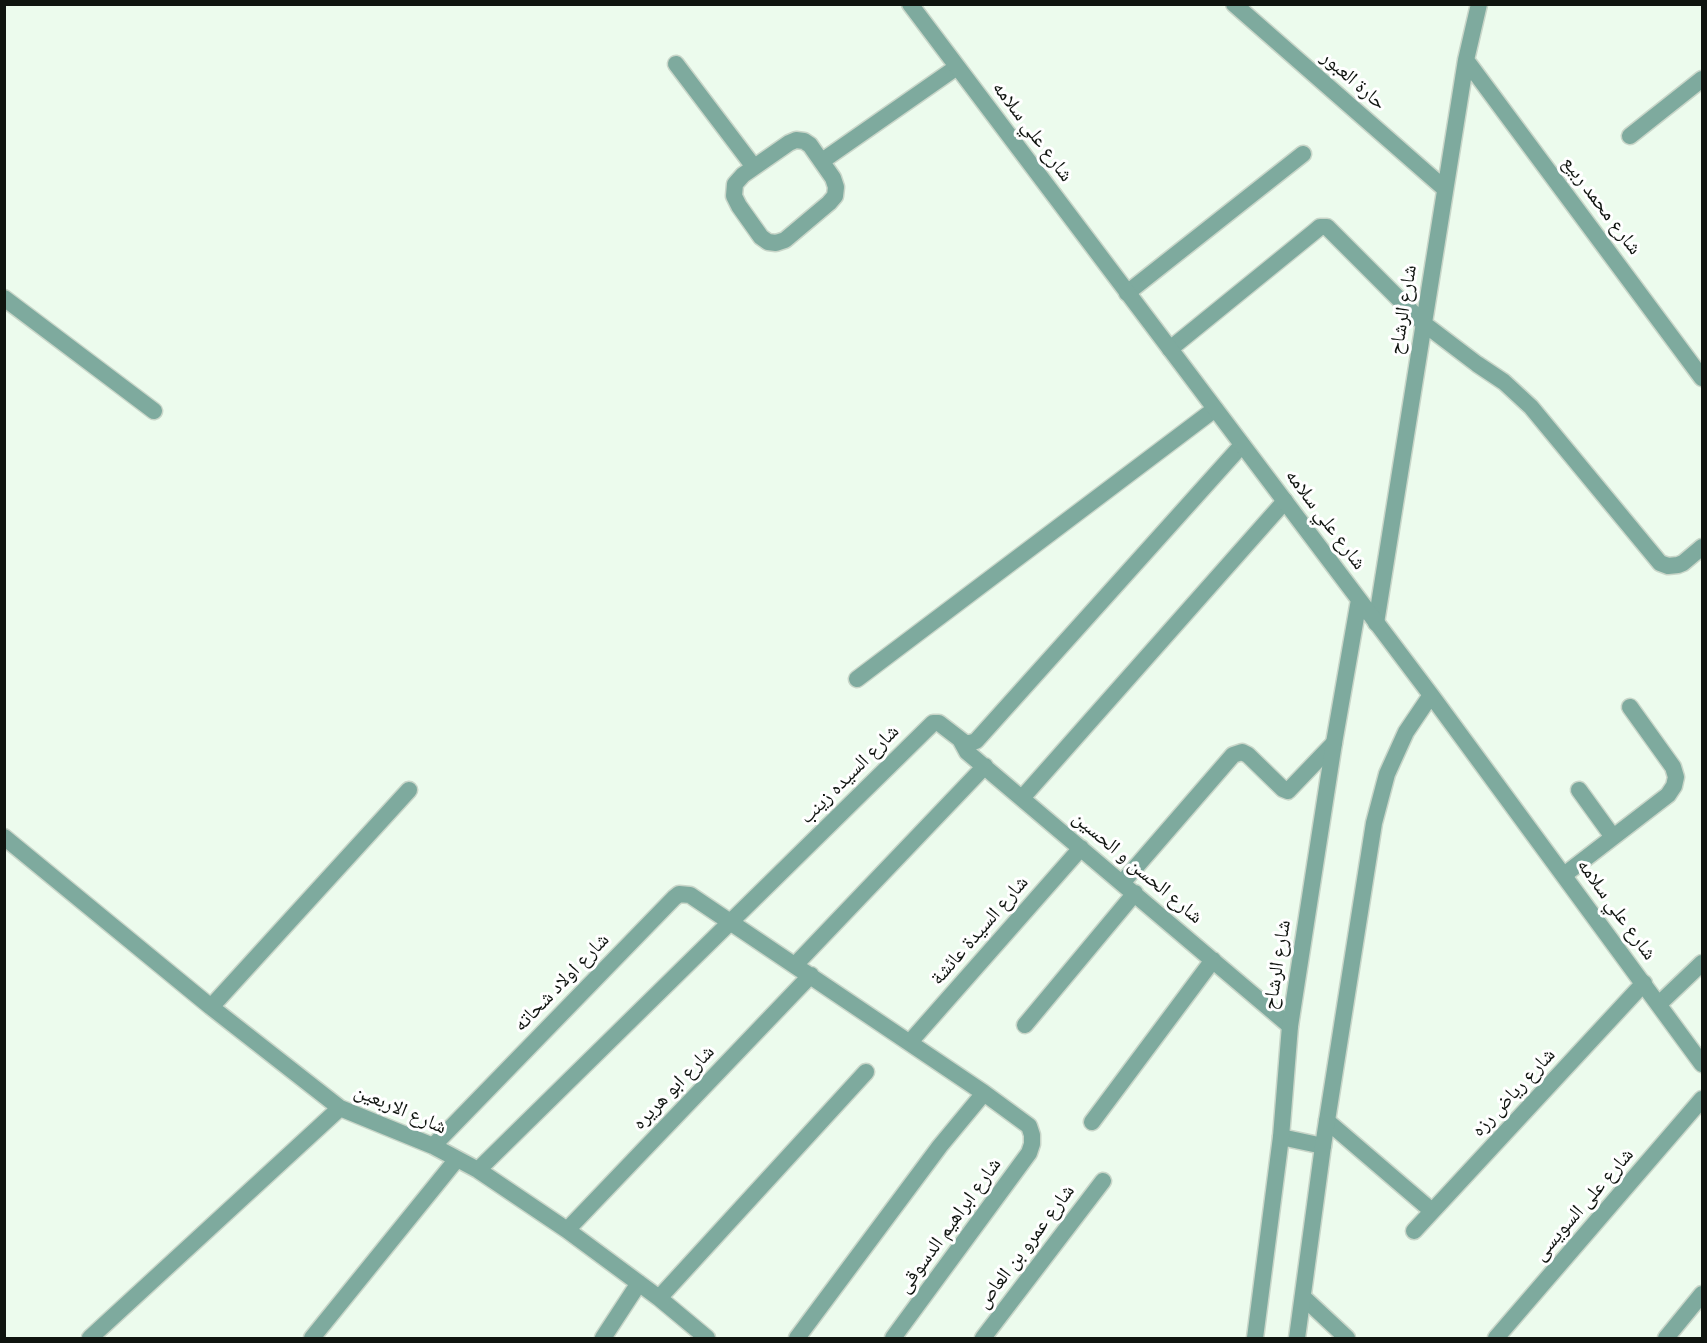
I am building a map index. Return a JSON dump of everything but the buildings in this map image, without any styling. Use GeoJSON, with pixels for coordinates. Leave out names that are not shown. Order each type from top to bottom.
{"type":"FeatureCollection","features":[{"type":"Feature","properties":{"kind":"street","name":"شارع علي سلامه"},"geometry":{"type":"LineString","coordinates":[[910,4],[1431,695],[1702,1064]]}},
{"type":"Feature","properties":{"kind":"street","name":"حارة العبور"},"geometry":{"type":"LineString","coordinates":[[1234,4],[1445,189]]}},
{"type":"Feature","properties":{"kind":"street","name":"شارع الرشاح"},"geometry":{"type":"LineString","coordinates":[[1376,622],[1466,60],[1479,4]]}},
{"type":"Feature","properties":{"kind":"street","name":"شارع محمد ربيع"},"geometry":{"type":"LineString","coordinates":[[1466,60],[1702,378]]}},
{"type":"Feature","properties":{"kind":"street"},"geometry":{"type":"LineString","coordinates":[[676,64],[754,167]]}},
{"type":"Feature","properties":{"kind":"street"},"geometry":{"type":"LineString","coordinates":[[822,161],[957,67]]}},
{"type":"Feature","properties":{"kind":"street"},"geometry":{"type":"LineString","coordinates":[[1630,136],[1702,79]]}},
{"type":"Feature","properties":{"kind":"street"},"geometry":{"type":"LineString","coordinates":[[796,140],[810,145],[822,161],[836,187],[835,196],[785,240],[776,243],[768,242],[761,237],[734,196],[735,184],[754,167],[796,140]]}},
{"type":"Feature","properties":{"kind":"street"},"geometry":{"type":"LineString","coordinates":[[1127,293],[1303,154]]}},
{"type":"Feature","properties":{"kind":"street"},"geometry":{"type":"LineString","coordinates":[[1170,349],[1320,227],[1327,227],[1423,323],[1504,382],[1531,407],[1660,563],[1668,566],[1678,565],[1702,547]]}},
{"type":"Feature","properties":{"kind":"street"},"geometry":{"type":"LineString","coordinates":[[4,298],[154,411]]}},
{"type":"Feature","properties":{"kind":"street"},"geometry":{"type":"LineString","coordinates":[[857,679],[1215,409]]}},
{"type":"Feature","properties":{"kind":"street"},"geometry":{"type":"LineString","coordinates":[[961,741],[970,743],[976,741],[1242,445]]}},
{"type":"Feature","properties":{"kind":"street"},"geometry":{"type":"LineString","coordinates":[[1022,798],[1285,501]]}},
{"type":"Feature","properties":{"kind":"street","name":"شارع الرشاح"},"geometry":{"type":"LineString","coordinates":[[1255,1338],[1281,1137],[1290,1026],[1334,743],[1359,600]]}},
{"type":"Feature","properties":{"kind":"street"},"geometry":{"type":"LineString","coordinates":[[1297,1338],[1323,1146],[1374,823],[1387,774],[1406,732],[1431,695]]}},
{"type":"Feature","properties":{"kind":"street"},"geometry":{"type":"LineString","coordinates":[[1564,875],[1668,795],[1674,786],[1676,777],[1673,767],[1630,707]]}},
{"type":"Feature","properties":{"kind":"street","name":"شارع السيده زينب"},"geometry":{"type":"LineString","coordinates":[[478,1170],[933,723],[939,723],[961,741]]}},
{"type":"Feature","properties":{"kind":"street","name":"شارع الحسن و الحسين"},"geometry":{"type":"LineString","coordinates":[[961,741],[967,752],[1290,1026]]}},
{"type":"Feature","properties":{"kind":"street"},"geometry":{"type":"LineString","coordinates":[[1025,1024],[1233,755],[1242,752],[1248,755],[1283,789],[1288,791],[1334,743]]}},
{"type":"Feature","properties":{"kind":"street"},"geometry":{"type":"LineString","coordinates":[[795,965],[985,766]]}},
{"type":"Feature","properties":{"kind":"street"},"geometry":{"type":"LineString","coordinates":[[211,1007],[409,790]]}},
{"type":"Feature","properties":{"kind":"street"},"geometry":{"type":"LineString","coordinates":[[1579,790],[1613,837]]}},
{"type":"Feature","properties":{"kind":"street","name":"شارع الاربعين"},"geometry":{"type":"LineString","coordinates":[[4,837],[211,1007],[340,1108],[433,1146],[478,1170],[567,1230],[659,1298],[707,1338]]}},
{"type":"Feature","properties":{"kind":"street","name":"شارع السيدة عائشة"},"geometry":{"type":"LineString","coordinates":[[910,1042],[1081,848]]}},
{"type":"Feature","properties":{"kind":"street","name":"شارع اولاد شحاته"},"geometry":{"type":"LineString","coordinates":[[433,1146],[679,894],[690,894],[910,1042],[1022,1119],[1029,1126],[1032,1135]]}},
{"type":"Feature","properties":{"kind":"street"},"geometry":{"type":"LineString","coordinates":[[1092,1122],[1213,960]]}},
{"type":"Feature","properties":{"kind":"street"},"geometry":{"type":"LineString","coordinates":[[1659,1004],[1702,963]]}},
{"type":"Feature","properties":{"kind":"street","name":"شارع ابو هريره"},"geometry":{"type":"LineString","coordinates":[[567,1230],[811,975]]}},
{"type":"Feature","properties":{"kind":"street","name":"شارع رياض رزه"},"geometry":{"type":"LineString","coordinates":[[1414,1231],[1644,983]]}},
{"type":"Feature","properties":{"kind":"street"},"geometry":{"type":"LineString","coordinates":[[659,1298],[866,1072]]}},
{"type":"Feature","properties":{"kind":"street"},"geometry":{"type":"LineString","coordinates":[[797,1338],[940,1146],[984,1093]]}},
{"type":"Feature","properties":{"kind":"street","name":"شارع على السويسى"},"geometry":{"type":"LineString","coordinates":[[1496,1338],[1702,1098]]}},
{"type":"Feature","properties":{"kind":"street"},"geometry":{"type":"LineString","coordinates":[[90,1338],[340,1108]]}},
{"type":"Feature","properties":{"kind":"street"},"geometry":{"type":"LineString","coordinates":[[1327,1121],[1432,1211]]}},
{"type":"Feature","properties":{"kind":"street","name":"شارع ابراهيم الدسوقى"},"geometry":{"type":"LineString","coordinates":[[893,1338],[1029,1153],[1032,1135]]}},
{"type":"Feature","properties":{"kind":"street"},"geometry":{"type":"LineString","coordinates":[[1281,1137],[1323,1146]]}},
{"type":"Feature","properties":{"kind":"street"},"geometry":{"type":"LineString","coordinates":[[312,1338],[458,1159]]}},
{"type":"Feature","properties":{"kind":"street","name":"شارع عمرو بن العاص"},"geometry":{"type":"LineString","coordinates":[[983,1338],[1103,1181]]}},
{"type":"Feature","properties":{"kind":"street"},"geometry":{"type":"LineString","coordinates":[[603,1338],[639,1283]]}},
{"type":"Feature","properties":{"kind":"street"},"geometry":{"type":"LineString","coordinates":[[1666,1338],[1702,1294]]}},
{"type":"Feature","properties":{"kind":"street"},"geometry":{"type":"LineString","coordinates":[[1303,1297],[1347,1338]]}}]}
